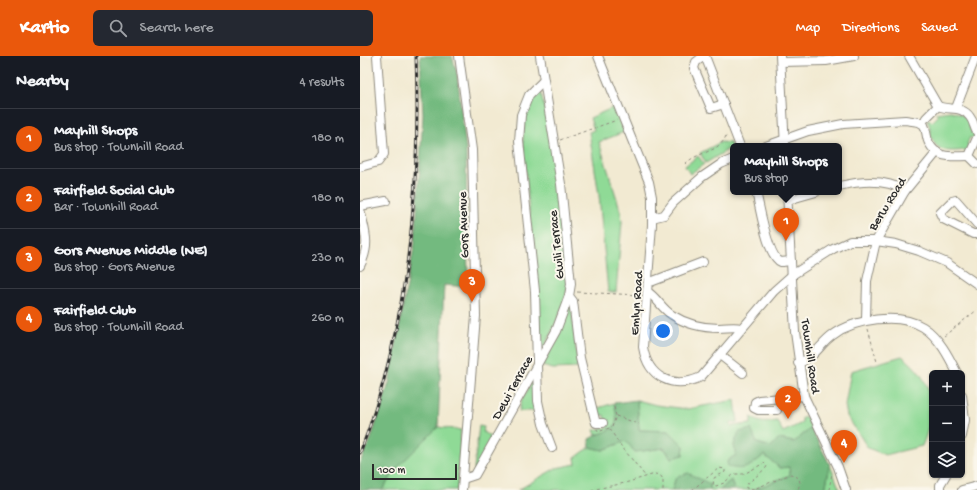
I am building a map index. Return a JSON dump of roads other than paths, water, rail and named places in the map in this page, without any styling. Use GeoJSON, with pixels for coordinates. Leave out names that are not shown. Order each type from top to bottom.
{"type":"FeatureCollection","features":[{"type":"Feature","properties":{"kind":"street"},"geometry":{"type":"LineString","coordinates":[[360,167],[378,162],[384,154],[377,56]]}},
{"type":"Feature","properties":{"kind":"street","name":"Gors Avenue"},"geometry":{"type":"LineString","coordinates":[[459,56],[472,150],[476,316],[462,490]]}},
{"type":"Feature","properties":{"kind":"street","name":"Gwili Terrace"},"geometry":{"type":"LineString","coordinates":[[540,56],[561,184],[571,284],[570,294],[573,301],[580,358],[596,423],[603,423]]}},
{"type":"Feature","properties":{"kind":"street","name":"Emlyn Road"},"geometry":{"type":"LineString","coordinates":[[598,56],[624,117],[649,182],[652,197],[648,290],[643,347],[645,360],[655,374],[674,382],[693,381],[701,377],[741,328],[774,291],[792,275],[842,244],[855,240],[896,244],[919,251],[946,263],[977,284]]}},
{"type":"Feature","properties":{"kind":"street"},"geometry":{"type":"LineString","coordinates":[[724,104],[711,108],[694,68],[699,59],[705,56],[734,129],[739,143]]}},
{"type":"Feature","properties":{"kind":"street"},"geometry":{"type":"LineString","coordinates":[[854,56],[826,61],[780,59],[785,143],[815,130],[844,124],[905,120],[925,122]]}},
{"type":"Feature","properties":{"kind":"street"},"geometry":{"type":"LineString","coordinates":[[909,56],[938,106],[956,108],[970,116],[977,132]]}},
{"type":"Feature","properties":{"kind":"street"},"geometry":{"type":"LineString","coordinates":[[956,108],[976,56]]}},
{"type":"Feature","properties":{"kind":"street"},"geometry":{"type":"LineString","coordinates":[[543,81],[529,95],[521,115],[519,141],[535,291],[538,401],[543,424],[552,448]]}},
{"type":"Feature","properties":{"kind":"street"},"geometry":{"type":"LineString","coordinates":[[938,106],[925,122],[929,143],[936,152],[952,157],[969,156],[977,164]]}},
{"type":"Feature","properties":{"kind":"street"},"geometry":{"type":"LineString","coordinates":[[969,156],[977,138]]}},
{"type":"Feature","properties":{"kind":"street","name":"Berw Road"},"geometry":{"type":"LineString","coordinates":[[866,320],[867,281],[876,241],[905,191],[936,152]]}},
{"type":"Feature","properties":{"kind":"street"},"geometry":{"type":"LineString","coordinates":[[652,218],[664,215],[673,203],[702,177],[730,161]]}},
{"type":"Feature","properties":{"kind":"street"},"geometry":{"type":"LineString","coordinates":[[842,186],[879,183],[892,185],[905,191]]}},
{"type":"Feature","properties":{"kind":"street"},"geometry":{"type":"LineString","coordinates":[[757,195],[766,232],[776,258],[782,262],[791,261]]}},
{"type":"Feature","properties":{"kind":"street","name":"Townhill Road"},"geometry":{"type":"LineString","coordinates":[[788,196],[798,363],[804,396],[838,466],[846,490]]}},
{"type":"Feature","properties":{"kind":"street"},"geometry":{"type":"LineString","coordinates":[[977,224],[956,200],[952,201],[940,213],[943,219],[973,234],[977,234]]}},
{"type":"Feature","properties":{"kind":"street"},"geometry":{"type":"LineString","coordinates":[[360,266],[366,254],[367,243],[360,208],[386,201]]}},
{"type":"Feature","properties":{"kind":"street"},"geometry":{"type":"LineString","coordinates":[[703,262],[648,290],[672,315],[687,322],[707,328],[741,328]]}},
{"type":"Feature","properties":{"kind":"street","name":"Dewi Terrace"},"geometry":{"type":"LineString","coordinates":[[463,479],[475,475],[556,331],[570,294]]}},
{"type":"Feature","properties":{"kind":"street"},"geometry":{"type":"LineString","coordinates":[[798,363],[809,359],[831,336],[840,329],[866,320],[892,319],[913,323],[923,327],[947,354],[955,370]]}},
{"type":"Feature","properties":{"kind":"street"},"geometry":{"type":"LineString","coordinates":[[720,355],[743,373]]}},
{"type":"Feature","properties":{"kind":"street"},"geometry":{"type":"LineString","coordinates":[[777,410],[758,410],[754,408],[755,402],[760,400],[804,396]]}},
{"type":"Feature","properties":{"kind":"street"},"geometry":{"type":"LineString","coordinates":[[940,490],[945,478]]}},
{"type":"Feature","properties":{"kind":"street"},"geometry":{"type":"LineString","coordinates":[[962,490],[977,486]]}},
{"type":"Feature","properties":{"kind":"railway"},"geometry":{"type":"LineString","coordinates":[[360,453],[376,406],[390,357],[408,258],[416,157],[416,56]]}},
{"type":"Feature","properties":{"kind":"place","name":"Mayhill Shops"},"geometry":{"type":"Point","coordinates":[786,241]}},
{"type":"Feature","properties":{"kind":"place","name":"Gors Avenue Middle (NE)"},"geometry":{"type":"Point","coordinates":[472,302]}},
{"type":"Feature","properties":{"kind":"place","name":"Fairfield Social Club"},"geometry":{"type":"Point","coordinates":[788,419]}},
{"type":"Feature","properties":{"kind":"place","name":"Fairfield Club"},"geometry":{"type":"Point","coordinates":[844,463]}}]}
